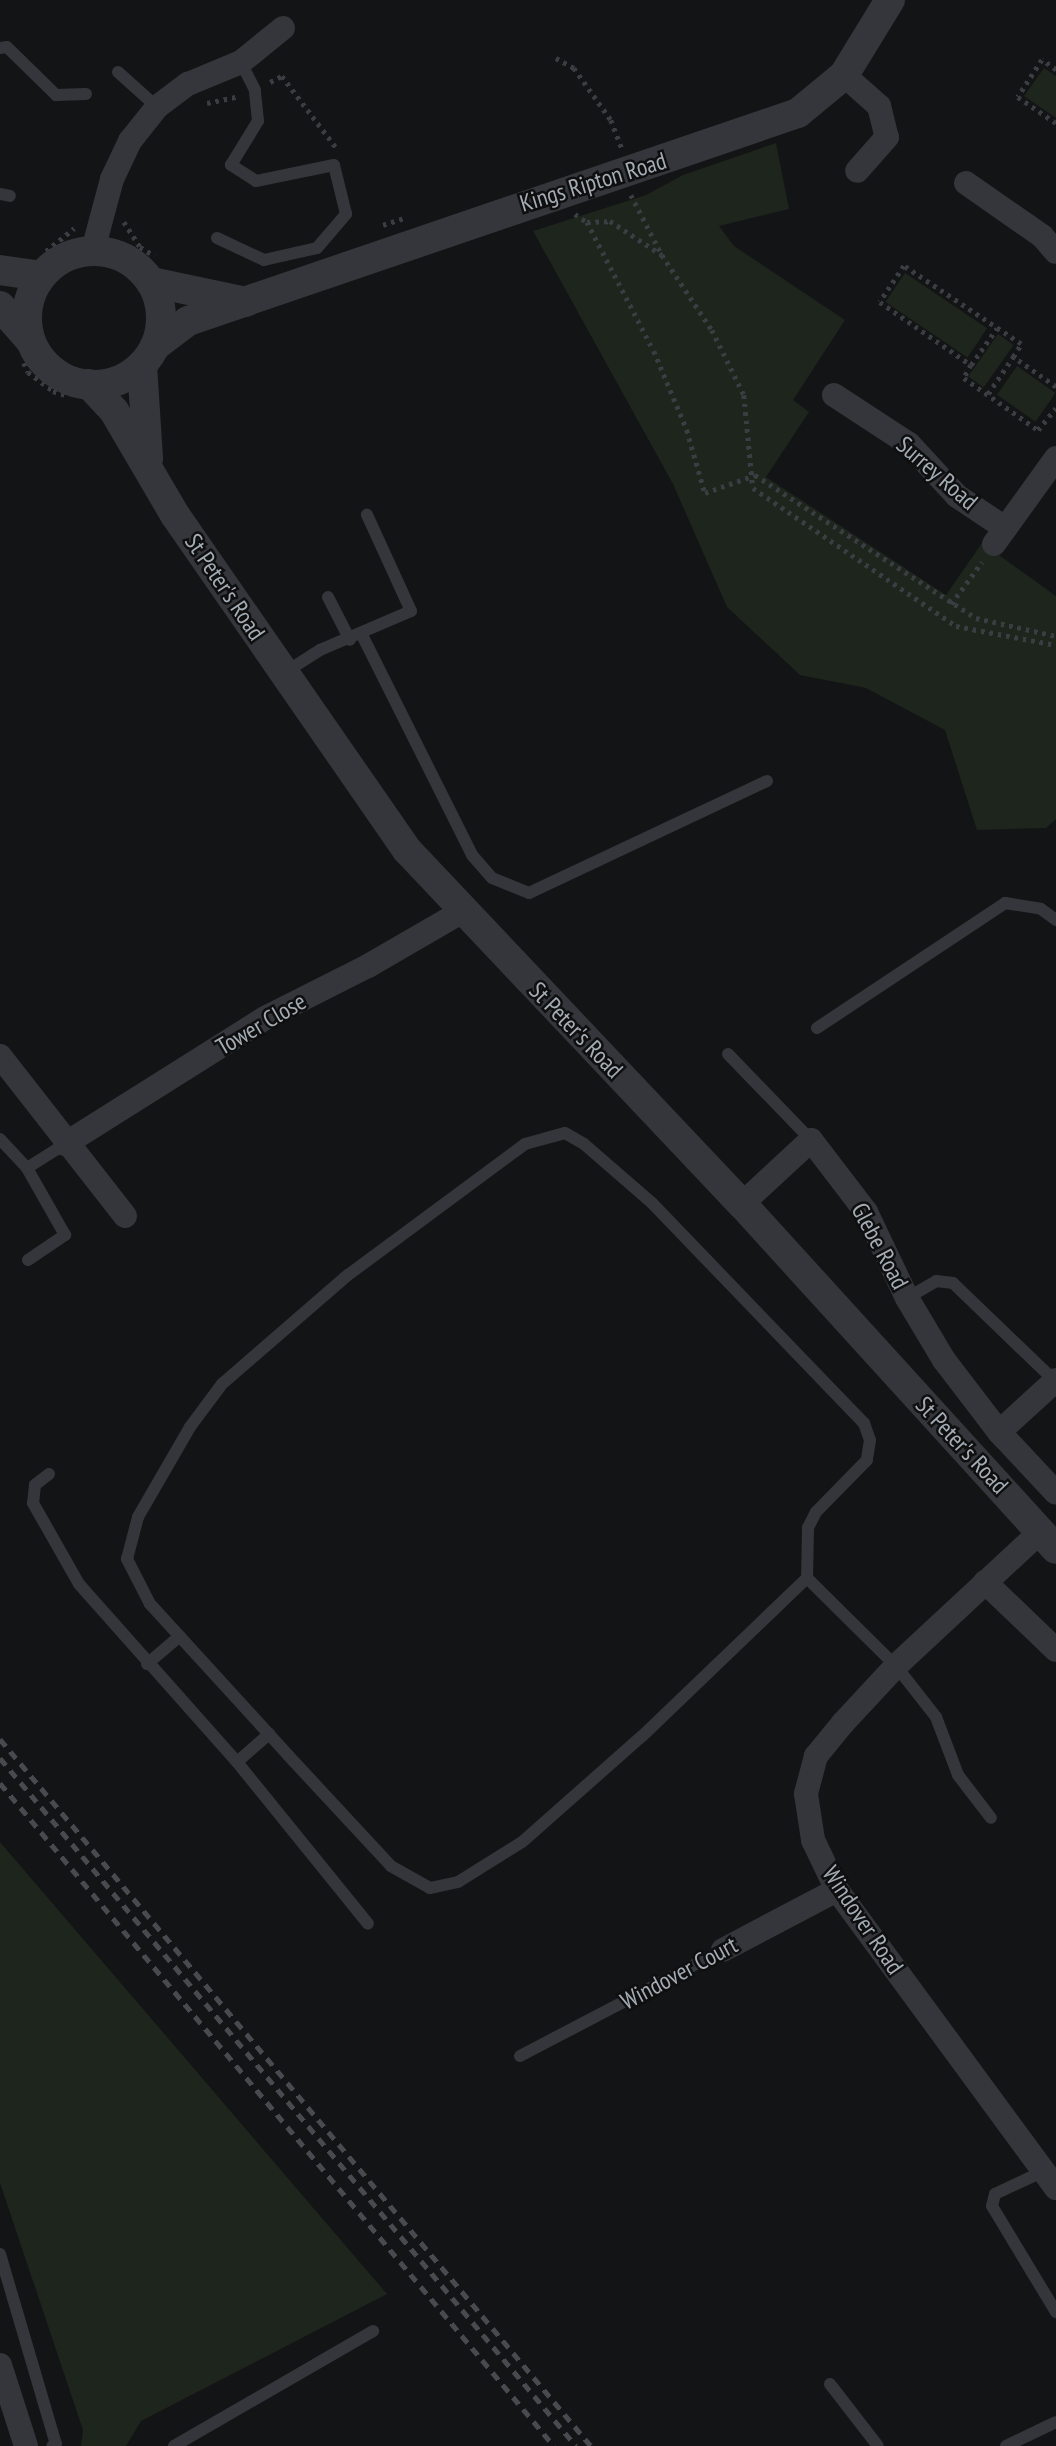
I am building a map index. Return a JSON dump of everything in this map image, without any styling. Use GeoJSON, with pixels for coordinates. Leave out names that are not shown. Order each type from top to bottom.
{"type":"FeatureCollection","features":[{"type":"Feature","properties":{"kind":"street","name":"Kings Ripton Road"},"geometry":{"type":"LineString","coordinates":[[148,356],[188,321],[251,303],[529,201],[752,132],[798,113],[844,75],[890,0]]}},
{"type":"Feature","properties":{"kind":"street"},"geometry":{"type":"LineString","coordinates":[[93,250],[112,179],[130,141],[157,107],[188,83],[241,62],[283,28]]}},
{"type":"Feature","properties":{"kind":"street"},"geometry":{"type":"LineString","coordinates":[[844,75],[879,106],[887,137],[857,172]]}},
{"type":"Feature","properties":{"kind":"street"},"geometry":{"type":"LineString","coordinates":[[965,183],[1042,236],[1056,252]]}},
{"type":"Feature","properties":{"kind":"street"},"geometry":{"type":"LineString","coordinates":[[0,270],[39,266],[93,250],[251,303]]}},
{"type":"Feature","properties":{"kind":"street"},"geometry":{"type":"LineString","coordinates":[[27,351],[28,307],[39,266]]}},
{"type":"Feature","properties":{"kind":"street"},"geometry":{"type":"LineString","coordinates":[[150,468],[148,356],[161,314],[156,270]]}},
{"type":"Feature","properties":{"kind":"street"},"geometry":{"type":"LineString","coordinates":[[0,306],[27,351],[84,392],[124,378],[148,356]]}},
{"type":"Feature","properties":{"kind":"street","name":"St Peter's Road"},"geometry":{"type":"LineString","coordinates":[[84,392],[114,411],[150,468],[175,515],[407,850],[461,912],[742,1204],[1048,1540]]}},
{"type":"Feature","properties":{"kind":"street","name":"Surrey Road"},"geometry":{"type":"LineString","coordinates":[[834,395],[909,444],[957,496],[1000,536]]}},
{"type":"Feature","properties":{"kind":"street"},"geometry":{"type":"LineString","coordinates":[[1000,536],[1053,470]]}},
{"type":"Feature","properties":{"kind":"street","name":"Tower Close"},"geometry":{"type":"LineString","coordinates":[[65,1143],[265,1018],[368,966],[461,912]]}},
{"type":"Feature","properties":{"kind":"street"},"geometry":{"type":"LineString","coordinates":[[0,1056],[65,1143],[125,1216]]}},
{"type":"Feature","properties":{"kind":"street"},"geometry":{"type":"LineString","coordinates":[[742,1204],[811,1140]]}},
{"type":"Feature","properties":{"kind":"street","name":"Glebe Road"},"geometry":{"type":"LineString","coordinates":[[811,1140],[866,1212],[907,1297],[944,1360],[999,1432],[1056,1493]]}},
{"type":"Feature","properties":{"kind":"street"},"geometry":{"type":"LineString","coordinates":[[999,1432],[1055,1381]]}},
{"type":"Feature","properties":{"kind":"street","name":"Windover Road"},"geometry":{"type":"LineString","coordinates":[[1048,1540],[985,1582],[896,1666],[817,1756],[806,1794],[813,1840],[837,1890],[1050,2179]]}},
{"type":"Feature","properties":{"kind":"street"},"geometry":{"type":"LineString","coordinates":[[985,1582],[1056,1650]]}},
{"type":"Feature","properties":{"kind":"street","name":"Windover Court"},"geometry":{"type":"LineString","coordinates":[[723,1950],[837,1890]]}},
{"type":"Feature","properties":{"kind":"street"},"geometry":{"type":"LineString","coordinates":[[0,2365],[26,2446]]}},
{"type":"Feature","properties":{"kind":"lane"},"geometry":{"type":"LineString","coordinates":[[0,48],[7,47],[55,94],[86,94]]}},
{"type":"Feature","properties":{"kind":"lane"},"geometry":{"type":"LineString","coordinates":[[217,238],[264,260],[317,248],[346,214],[334,165],[256,181],[231,165],[258,121],[255,90],[241,62]]}},
{"type":"Feature","properties":{"kind":"lane"},"geometry":{"type":"LineString","coordinates":[[118,72],[157,107]]}},
{"type":"Feature","properties":{"kind":"lane"},"geometry":{"type":"LineString","coordinates":[[284,674],[320,650],[356,638],[411,611],[367,515]]}},
{"type":"Feature","properties":{"kind":"lane"},"geometry":{"type":"LineString","coordinates":[[328,597],[356,638],[472,855],[492,878],[529,893],[767,781]]}},
{"type":"Feature","properties":{"kind":"lane"},"geometry":{"type":"LineString","coordinates":[[817,1028],[1005,903],[1041,909],[1056,919]]}},
{"type":"Feature","properties":{"kind":"lane"},"geometry":{"type":"LineString","coordinates":[[728,1054],[811,1140]]}},
{"type":"Feature","properties":{"kind":"lane"},"geometry":{"type":"LineString","coordinates":[[565,1133],[584,1143],[652,1203],[864,1423],[870,1440],[867,1460],[816,1512],[808,1528],[807,1578],[642,1735],[522,1842],[444,1887],[430,1888],[407,1879],[391,1866],[269,1734],[142,1593],[127,1559],[138,1517],[190,1427],[214,1394],[381,1251],[525,1144],[565,1133]]}},
{"type":"Feature","properties":{"kind":"lane"},"geometry":{"type":"LineString","coordinates":[[0,1139],[27,1168],[65,1235],[27,1260]]}},
{"type":"Feature","properties":{"kind":"lane"},"geometry":{"type":"LineString","coordinates":[[27,1168],[65,1143]]}},
{"type":"Feature","properties":{"kind":"lane"},"geometry":{"type":"LineString","coordinates":[[907,1297],[936,1282],[953,1283],[1055,1381]]}},
{"type":"Feature","properties":{"kind":"lane"},"geometry":{"type":"LineString","coordinates":[[49,1474],[35,1485],[34,1494],[44,1528],[79,1584],[147,1664],[237,1762],[368,1924]]}},
{"type":"Feature","properties":{"kind":"lane"},"geometry":{"type":"LineString","coordinates":[[807,1578],[896,1666],[936,1717],[958,1774],[991,1818]]}},
{"type":"Feature","properties":{"kind":"lane"},"geometry":{"type":"LineString","coordinates":[[147,1664],[180,1636]]}},
{"type":"Feature","properties":{"kind":"lane"},"geometry":{"type":"LineString","coordinates":[[237,1762],[269,1734]]}},
{"type":"Feature","properties":{"kind":"lane","name":"Windover Court"},"geometry":{"type":"LineString","coordinates":[[520,2056],[723,1950]]}},
{"type":"Feature","properties":{"kind":"lane"},"geometry":{"type":"LineString","coordinates":[[1050,2179],[995,2194],[992,2206],[1056,2312]]}},
{"type":"Feature","properties":{"kind":"lane"},"geometry":{"type":"LineString","coordinates":[[0,2254],[56,2444],[52,2446]]}},
{"type":"Feature","properties":{"kind":"lane"},"geometry":{"type":"LineString","coordinates":[[174,2446],[373,2331]]}},
{"type":"Feature","properties":{"kind":"lane"},"geometry":{"type":"LineString","coordinates":[[830,2384],[878,2446]]}},
{"type":"Feature","properties":{"kind":"lane"},"geometry":{"type":"LineString","coordinates":[[1006,2446],[1056,2422]]}},
{"type":"Feature","properties":{"kind":"path"},"geometry":{"type":"LineString","coordinates":[[556,58],[573,68],[611,120],[625,157]]}},
{"type":"Feature","properties":{"kind":"path"},"geometry":{"type":"LineString","coordinates":[[1056,70],[1042,60],[1018,97],[1056,123]]}},
{"type":"Feature","properties":{"kind":"path"},"geometry":{"type":"LineString","coordinates":[[197,104],[255,90],[282,76],[345,159]]}},
{"type":"Feature","properties":{"kind":"path"},"geometry":{"type":"LineString","coordinates":[[618,196],[630,192],[662,255],[712,330],[744,395],[755,475],[753,488],[956,626],[1056,645]]}},
{"type":"Feature","properties":{"kind":"path"},"geometry":{"type":"LineString","coordinates":[[580,206],[568,210],[587,222],[654,351],[687,430],[705,493],[755,475]]}},
{"type":"Feature","properties":{"kind":"path"},"geometry":{"type":"LineString","coordinates":[[374,229],[417,215]]}},
{"type":"Feature","properties":{"kind":"path"},"geometry":{"type":"LineString","coordinates":[[122,216],[125,226],[156,270]]}},
{"type":"Feature","properties":{"kind":"path"},"geometry":{"type":"LineString","coordinates":[[39,266],[83,219]]}},
{"type":"Feature","properties":{"kind":"path"},"geometry":{"type":"LineString","coordinates":[[587,222],[610,220],[662,255]]}},
{"type":"Feature","properties":{"kind":"path"},"geometry":{"type":"LineString","coordinates":[[971,365],[880,302],[904,266],[1021,344],[988,394]]}},
{"type":"Feature","properties":{"kind":"path"},"geometry":{"type":"LineString","coordinates":[[997,328],[964,378],[1038,430],[1055,411]]}},
{"type":"Feature","properties":{"kind":"path"},"geometry":{"type":"LineString","coordinates":[[27,351],[28,372],[53,391],[84,392]]}},
{"type":"Feature","properties":{"kind":"path"},"geometry":{"type":"LineString","coordinates":[[1013,357],[1056,387]]}},
{"type":"Feature","properties":{"kind":"path"},"geometry":{"type":"LineString","coordinates":[[755,475],[976,618],[1056,636]]}},
{"type":"Feature","properties":{"kind":"path"},"geometry":{"type":"LineString","coordinates":[[951,604],[1000,536]]}},
{"type":"Feature","properties":{"kind":"shaded area"},"geometry":{"type":"Polygon","coordinates":[[[1044,68],[1056,76],[1056,118],[1024,96],[1044,68]]]}},
{"type":"Feature","properties":{"kind":"shaded area"},"geometry":{"type":"Polygon","coordinates":[[[776,143],[789,209],[719,226],[734,246],[845,320],[793,400],[809,412],[766,477],[946,595],[982,543],[1056,596],[1056,819],[1046,828],[977,830],[945,730],[866,688],[800,675],[727,607],[673,484],[533,231],[646,195],[683,175],[776,143]]]}},
{"type":"Feature","properties":{"kind":"shaded area"},"geometry":{"type":"Polygon","coordinates":[[[905,273],[987,328],[968,357],[885,302],[905,273]]]}},
{"type":"Feature","properties":{"kind":"shaded area"},"geometry":{"type":"Polygon","coordinates":[[[998,334],[1014,345],[984,387],[968,377],[998,334]]]}},
{"type":"Feature","properties":{"kind":"shaded area"},"geometry":{"type":"Polygon","coordinates":[[[1017,366],[1056,393],[1035,422],[997,395],[1017,366]]]}},
{"type":"Feature","properties":{"kind":"shaded area"},"geometry":{"type":"Polygon","coordinates":[[[0,1842],[387,2294],[141,2421],[126,2446],[81,2446],[83,2430],[0,2183],[0,1842]]]}},
{"type":"Feature","properties":{"kind":"railway"},"geometry":{"type":"LineString","coordinates":[[0,1739],[591,2446]]}},
{"type":"Feature","properties":{"kind":"railway"},"geometry":{"type":"LineString","coordinates":[[0,1758],[576,2446]]}},
{"type":"Feature","properties":{"kind":"railway"},"geometry":{"type":"LineString","coordinates":[[0,1783],[554,2446]]}}]}
